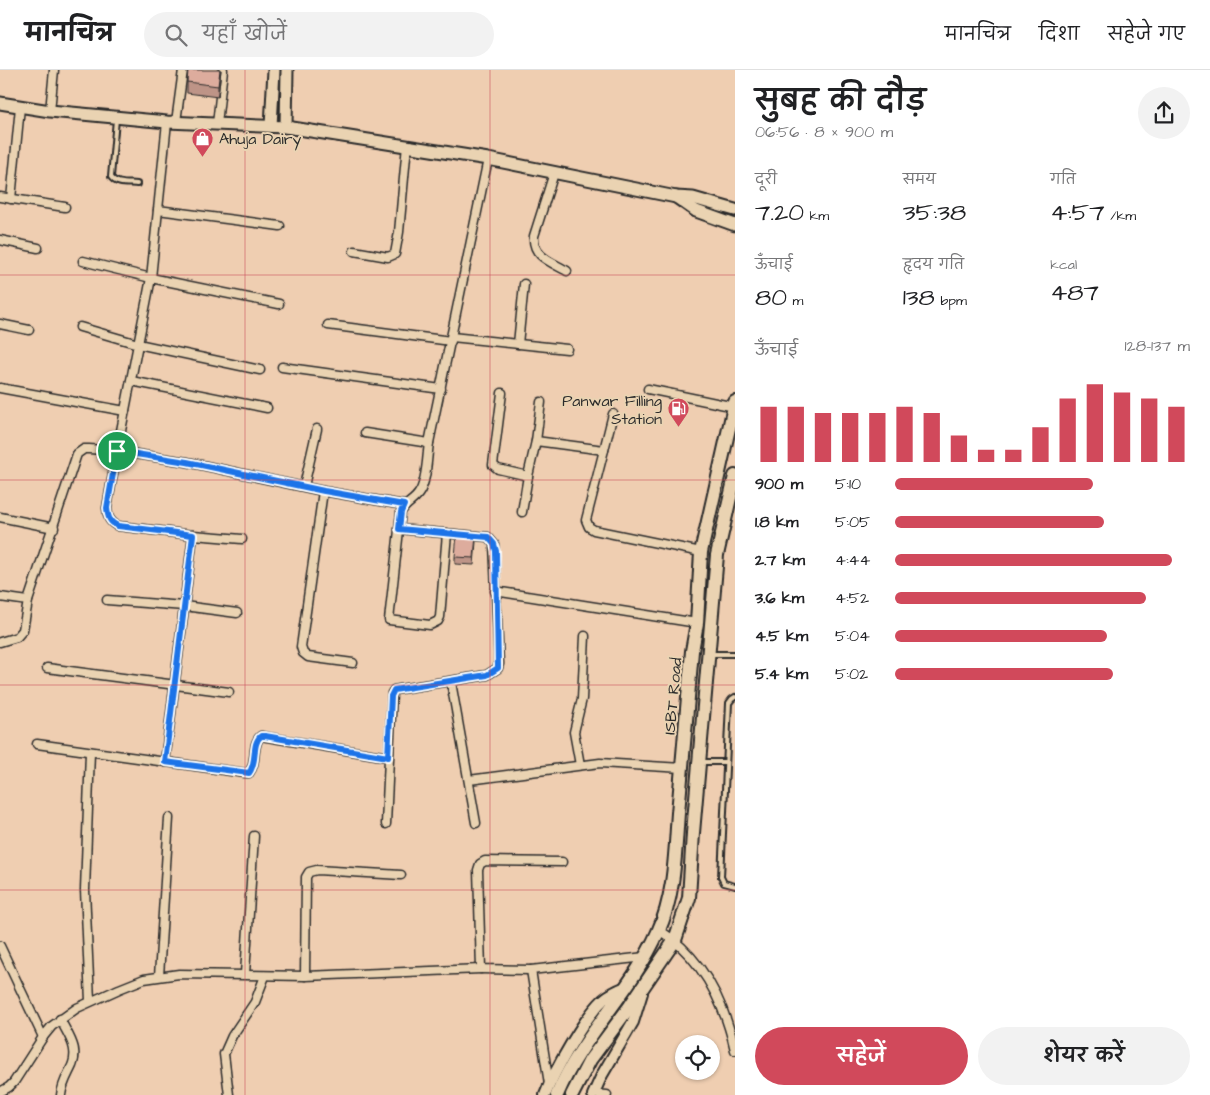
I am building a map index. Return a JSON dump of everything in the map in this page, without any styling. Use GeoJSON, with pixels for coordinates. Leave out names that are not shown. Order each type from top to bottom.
{"type":"FeatureCollection","features":[{"type":"Feature","properties":{"kind":"highway","name":"ISBT Road"},"geometry":{"type":"LineString","coordinates":[[557,1095],[581,1049],[610,1007],[628,986],[645,957],[659,930],[672,889],[692,651],[697,623],[701,552],[735,405]]}},
{"type":"Feature","properties":{"kind":"highway"},"geometry":{"type":"LineString","coordinates":[[572,1095],[590,1060],[645,985],[675,940],[689,898],[717,555],[735,476]]}},
{"type":"Feature","properties":{"kind":"main road"},"geometry":{"type":"LineString","coordinates":[[272,126],[274,70]]}},
{"type":"Feature","properties":{"kind":"main road"},"geometry":{"type":"LineString","coordinates":[[286,127],[287,70]]}},
{"type":"Feature","properties":{"kind":"main road"},"geometry":{"type":"LineString","coordinates":[[0,103],[50,111],[171,122],[286,127],[488,159],[676,197],[692,198],[735,210]]}},
{"type":"Feature","properties":{"kind":"main road"},"geometry":{"type":"LineString","coordinates":[[676,197],[696,211],[735,224]]}},
{"type":"Feature","properties":{"kind":"street"},"geometry":{"type":"LineString","coordinates":[[50,111],[54,70]]}},
{"type":"Feature","properties":{"kind":"street"},"geometry":{"type":"LineString","coordinates":[[183,70],[171,122],[158,210],[151,278],[117,451],[107,508],[108,517],[111,522],[118,526],[242,539]]}},
{"type":"Feature","properties":{"kind":"street"},"geometry":{"type":"LineString","coordinates":[[217,124],[223,70]]}},
{"type":"Feature","properties":{"kind":"street"},"geometry":{"type":"LineString","coordinates":[[11,199],[20,106]]}},
{"type":"Feature","properties":{"kind":"street"},"geometry":{"type":"LineString","coordinates":[[354,251],[388,257],[395,254],[406,145]]}},
{"type":"Feature","properties":{"kind":"street"},"geometry":{"type":"LineString","coordinates":[[447,532],[440,617],[435,624],[430,625],[389,620],[401,512],[404,505],[413,500],[423,486],[429,443],[488,159]]}},
{"type":"Feature","properties":{"kind":"street"},"geometry":{"type":"LineString","coordinates":[[554,173],[534,236],[534,243],[535,249],[540,255],[567,270]]}},
{"type":"Feature","properties":{"kind":"street"},"geometry":{"type":"LineString","coordinates":[[0,197],[65,207]]}},
{"type":"Feature","properties":{"kind":"street"},"geometry":{"type":"LineString","coordinates":[[158,210],[280,226]]}},
{"type":"Feature","properties":{"kind":"street"},"geometry":{"type":"LineString","coordinates":[[0,240],[38,248]]}},
{"type":"Feature","properties":{"kind":"street"},"geometry":{"type":"LineString","coordinates":[[83,261],[151,278],[279,304]]}},
{"type":"Feature","properties":{"kind":"street"},"geometry":{"type":"LineString","coordinates":[[518,344],[524,284]]}},
{"type":"Feature","properties":{"kind":"street"},"geometry":{"type":"LineString","coordinates":[[0,324],[29,330]]}},
{"type":"Feature","properties":{"kind":"street"},"geometry":{"type":"LineString","coordinates":[[328,326],[567,349]]}},
{"type":"Feature","properties":{"kind":"street"},"geometry":{"type":"LineString","coordinates":[[80,327],[138,344],[260,370]]}},
{"type":"Feature","properties":{"kind":"street"},"geometry":{"type":"LineString","coordinates":[[282,367],[441,389]]}},
{"type":"Feature","properties":{"kind":"street"},"geometry":{"type":"LineString","coordinates":[[131,381],[267,408]]}},
{"type":"Feature","properties":{"kind":"street"},"geometry":{"type":"LineString","coordinates":[[0,388],[125,411]]}},
{"type":"Feature","properties":{"kind":"street"},"geometry":{"type":"LineString","coordinates":[[648,389],[735,405]]}},
{"type":"Feature","properties":{"kind":"street"},"geometry":{"type":"LineString","coordinates":[[502,393],[493,465],[498,469],[528,476]]}},
{"type":"Feature","properties":{"kind":"street"},"geometry":{"type":"LineString","coordinates":[[522,512],[536,441],[541,402]]}},
{"type":"Feature","properties":{"kind":"street"},"geometry":{"type":"LineString","coordinates":[[613,414],[586,520],[589,527],[594,530],[701,552]]}},
{"type":"Feature","properties":{"kind":"street"},"geometry":{"type":"LineString","coordinates":[[304,486],[317,429]]}},
{"type":"Feature","properties":{"kind":"street"},"geometry":{"type":"LineString","coordinates":[[365,434],[429,443]]}},
{"type":"Feature","properties":{"kind":"street"},"geometry":{"type":"LineString","coordinates":[[536,441],[604,450]]}},
{"type":"Feature","properties":{"kind":"street"},"geometry":{"type":"LineString","coordinates":[[0,642],[17,636],[23,630],[28,601],[54,528],[77,454],[84,449],[117,451],[187,462],[324,491],[404,505]]}},
{"type":"Feature","properties":{"kind":"street"},"geometry":{"type":"LineString","coordinates":[[324,491],[301,647],[303,653],[308,657],[353,663]]}},
{"type":"Feature","properties":{"kind":"street"},"geometry":{"type":"LineString","coordinates":[[0,517],[54,528]]}},
{"type":"Feature","properties":{"kind":"street"},"geometry":{"type":"LineString","coordinates":[[386,824],[388,757],[392,693],[394,690],[487,675],[498,668],[499,664],[496,551],[494,544],[488,537],[399,529]]}},
{"type":"Feature","properties":{"kind":"street"},"geometry":{"type":"LineString","coordinates":[[165,762],[193,535]]}},
{"type":"Feature","properties":{"kind":"street"},"geometry":{"type":"LineString","coordinates":[[496,591],[697,623]]}},
{"type":"Feature","properties":{"kind":"street"},"geometry":{"type":"LineString","coordinates":[[0,597],[28,601]]}},
{"type":"Feature","properties":{"kind":"street"},"geometry":{"type":"LineString","coordinates":[[107,600],[184,606],[238,613]]}},
{"type":"Feature","properties":{"kind":"street"},"geometry":{"type":"LineString","coordinates":[[580,765],[574,732],[582,699],[585,636]]}},
{"type":"Feature","properties":{"kind":"street"},"geometry":{"type":"LineString","coordinates":[[47,668],[229,692]]}},
{"type":"Feature","properties":{"kind":"street"},"geometry":{"type":"LineString","coordinates":[[451,682],[476,823]]}},
{"type":"Feature","properties":{"kind":"street"},"geometry":{"type":"LineString","coordinates":[[37,744],[249,773],[253,766],[257,740],[261,736],[388,757]]}},
{"type":"Feature","properties":{"kind":"street"},"geometry":{"type":"LineString","coordinates":[[90,752],[85,890],[90,1001]]}},
{"type":"Feature","properties":{"kind":"street"},"geometry":{"type":"LineString","coordinates":[[468,780],[600,763],[682,768]]}},
{"type":"Feature","properties":{"kind":"street"},"geometry":{"type":"LineString","coordinates":[[159,976],[169,818]]}},
{"type":"Feature","properties":{"kind":"street"},"geometry":{"type":"LineString","coordinates":[[245,974],[254,836]]}},
{"type":"Feature","properties":{"kind":"street"},"geometry":{"type":"LineString","coordinates":[[481,969],[478,870],[480,864],[485,861],[562,862]]}},
{"type":"Feature","properties":{"kind":"street"},"geometry":{"type":"LineString","coordinates":[[305,976],[307,874],[317,870],[402,875]]}},
{"type":"Feature","properties":{"kind":"street"},"geometry":{"type":"LineString","coordinates":[[659,930],[675,940],[698,963],[712,986],[724,1014],[735,1050]]}},
{"type":"Feature","properties":{"kind":"street"},"geometry":{"type":"LineString","coordinates":[[0,948],[43,1037]]}},
{"type":"Feature","properties":{"kind":"street"},"geometry":{"type":"LineString","coordinates":[[0,1092],[14,1082],[43,1037],[60,1019],[90,1001],[159,976],[193,973],[305,976],[481,969],[531,970],[645,957]]}},
{"type":"Feature","properties":{"kind":"street"},"geometry":{"type":"LineString","coordinates":[[531,970],[549,1084]]}},
{"type":"Feature","properties":{"kind":"street"},"geometry":{"type":"LineString","coordinates":[[229,1095],[224,1054],[232,1036],[255,1002],[265,976]]}},
{"type":"Feature","properties":{"kind":"street"},"geometry":{"type":"LineString","coordinates":[[607,1095],[594,1094],[602,1075],[633,1022],[645,985]]}},
{"type":"Feature","properties":{"kind":"street"},"geometry":{"type":"LineString","coordinates":[[545,1095],[549,1084],[596,1008],[604,998],[628,986]]}},
{"type":"Feature","properties":{"kind":"street"},"geometry":{"type":"LineString","coordinates":[[60,1019],[72,1043],[76,1058],[62,1086],[61,1095]]}},
{"type":"Feature","properties":{"kind":"lane"},"geometry":{"type":"LineString","coordinates":[[116,117],[111,177],[117,182],[137,184]]}},
{"type":"Feature","properties":{"kind":"lane"},"geometry":{"type":"LineString","coordinates":[[708,654],[735,654]]}},
{"type":"Feature","properties":{"kind":"lane"},"geometry":{"type":"LineString","coordinates":[[735,697],[729,703],[721,877],[724,883],[735,886]]}},
{"type":"Feature","properties":{"kind":"lane"},"geometry":{"type":"LineString","coordinates":[[699,762],[726,762]]}},
{"type":"Feature","properties":{"kind":"building"},"geometry":{"type":"Polygon","coordinates":[[[188,70],[220,70],[218,86],[187,82],[188,70]]]}},
{"type":"Feature","properties":{"kind":"building"},"geometry":{"type":"Polygon","coordinates":[[[457,534],[476,535],[474,558],[455,557],[457,534]]]}},
{"type":"Feature","properties":{"kind":"place","name":"Ahuja Dairy"},"geometry":{"type":"Point","coordinates":[203,157]}},
{"type":"Feature","properties":{"kind":"place","name":"Panwar Filling Station"},"geometry":{"type":"Point","coordinates":[678,428]}},
{"type":"Feature","properties":{"kind":"route"},"geometry":{"type":"LineString","coordinates":[[117,451],[187,462],[324,491],[404,505],[401,512],[399,529],[488,537],[494,544],[496,551],[498,668],[493,673],[487,675],[394,690],[391,696],[388,757],[261,736],[257,740],[253,766],[249,773],[165,762],[193,535],[118,526],[111,522],[108,517],[107,508],[117,451]]}}]}
